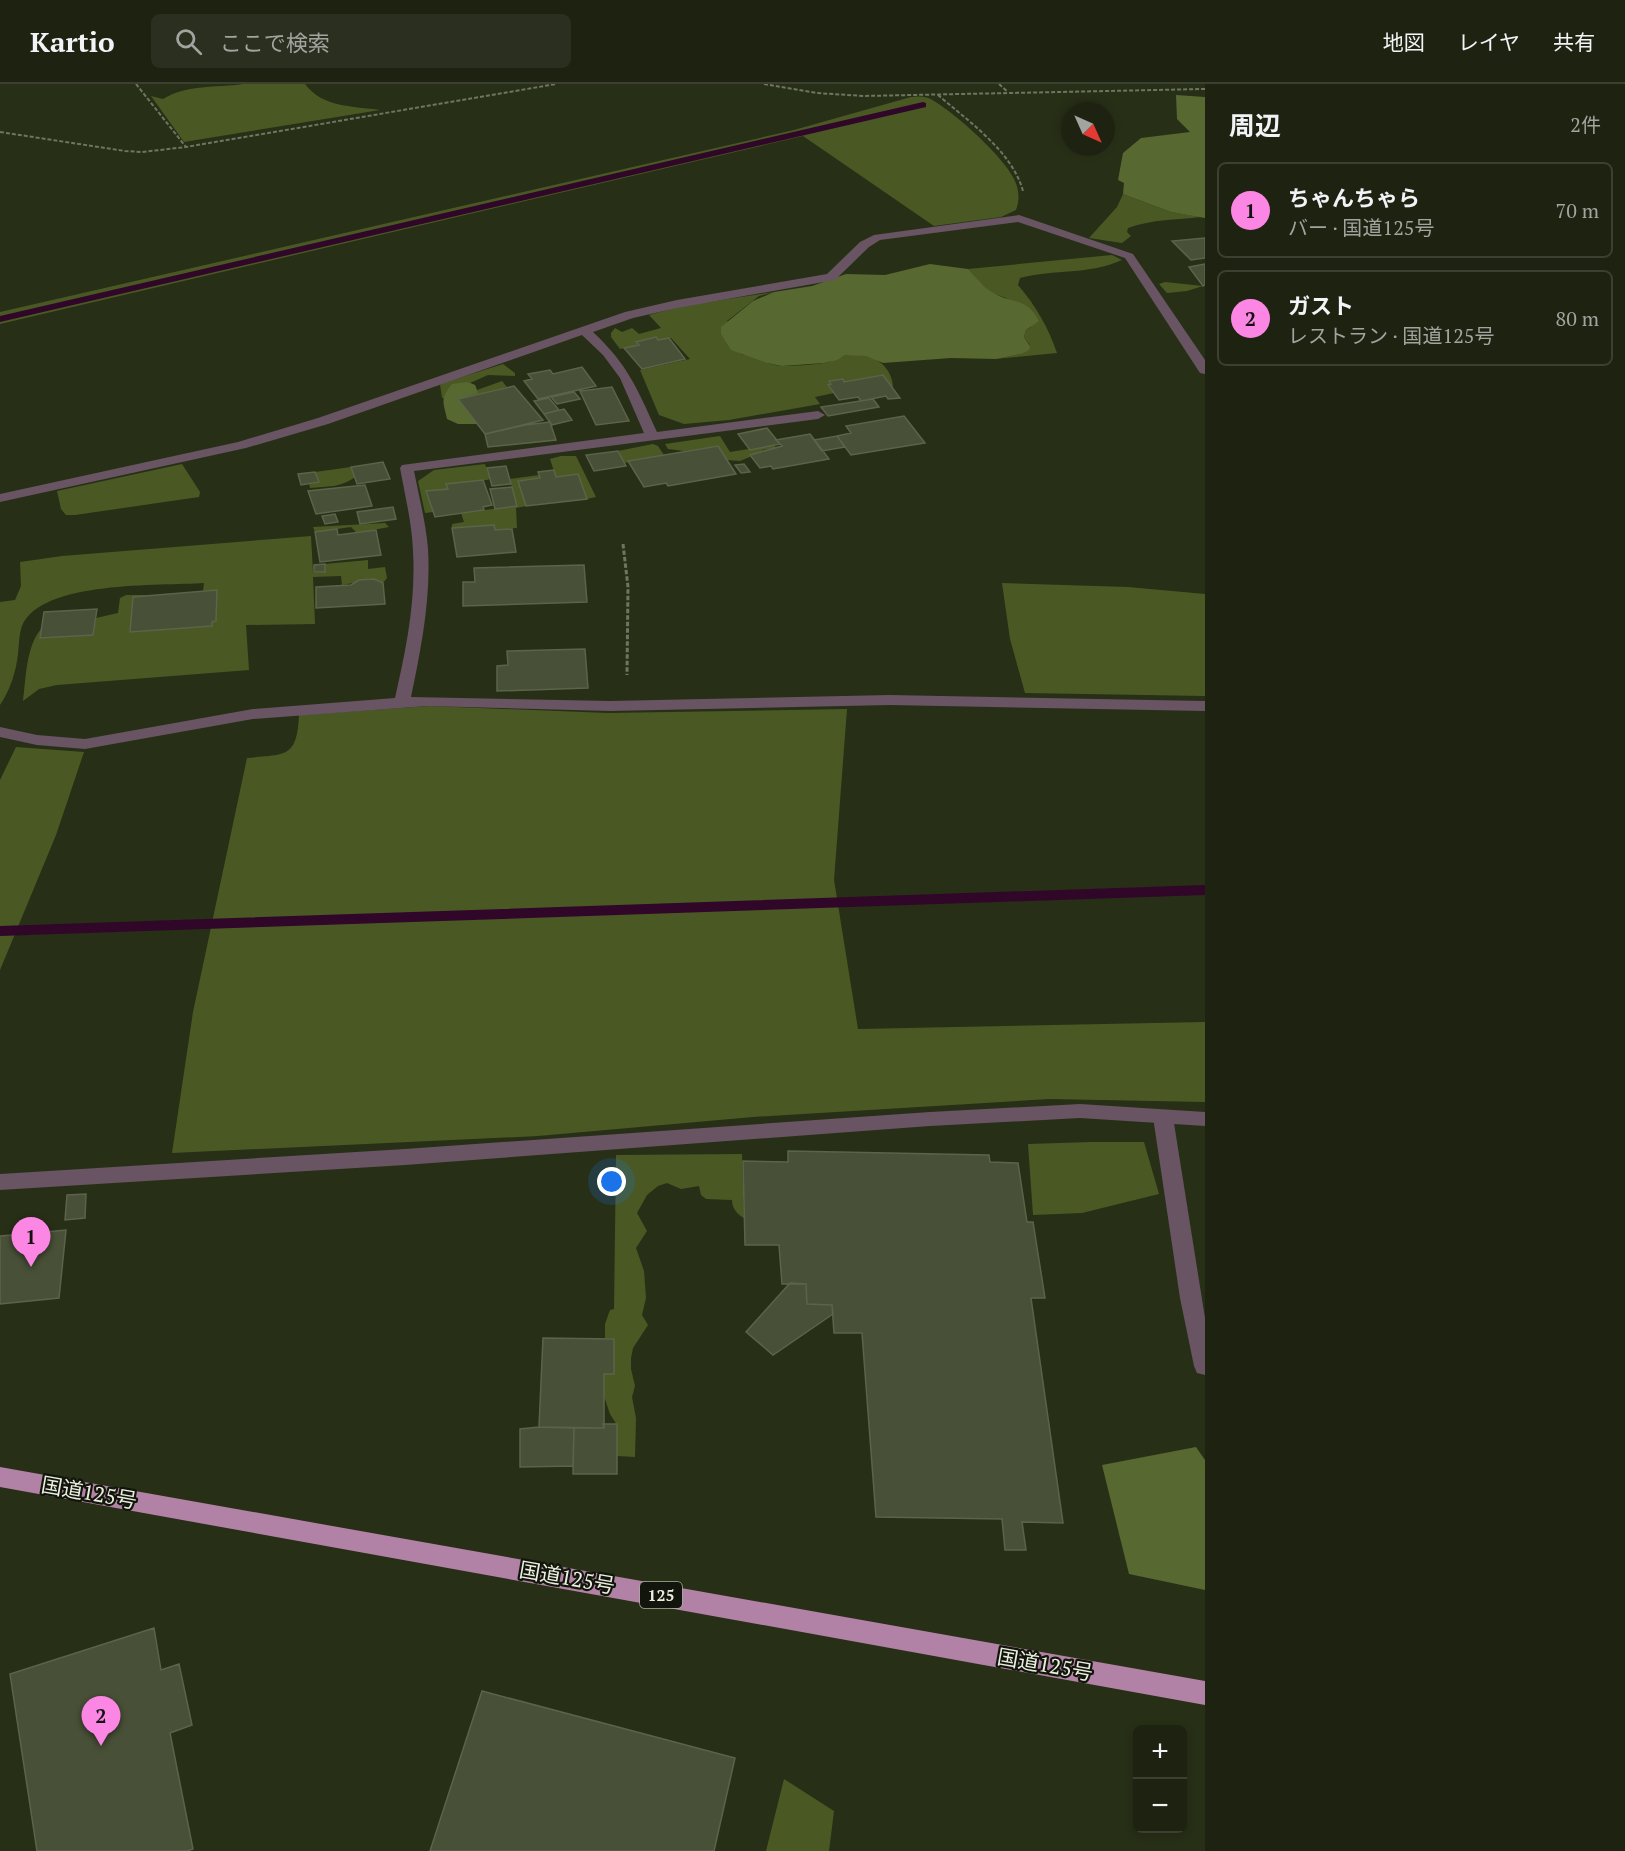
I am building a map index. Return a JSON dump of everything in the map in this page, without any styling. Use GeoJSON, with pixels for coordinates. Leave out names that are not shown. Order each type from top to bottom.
{"type":"FeatureCollection","features":[{"type":"Feature","properties":{"kind":"highway","name":"国道125号"},"geometry":{"type":"LineString","coordinates":[[0,1477],[1205,1693]]}},
{"type":"Feature","properties":{"kind":"street"},"geometry":{"type":"LineString","coordinates":[[0,498],[241,445],[323,421],[629,315],[676,304],[831,277],[842,271],[864,243],[878,237],[1019,218],[1129,256],[1205,370]]}},
{"type":"Feature","properties":{"kind":"street"},"geometry":{"type":"LineString","coordinates":[[584,330],[607,351],[626,377],[652,435]]}},
{"type":"Feature","properties":{"kind":"street"},"geometry":{"type":"LineString","coordinates":[[402,702],[416,640],[421,575],[418,526],[407,468],[818,415]]}},
{"type":"Feature","properties":{"kind":"street"},"geometry":{"type":"LineString","coordinates":[[0,732],[37,740],[85,744],[253,714],[402,702],[627,706],[890,700],[1205,706]]}},
{"type":"Feature","properties":{"kind":"street"},"geometry":{"type":"LineString","coordinates":[[0,1182],[405,1157],[930,1119],[1080,1112],[1205,1119]]}},
{"type":"Feature","properties":{"kind":"street"},"geometry":{"type":"LineString","coordinates":[[1163,1117],[1190,1298],[1205,1366]]}},
{"type":"Feature","properties":{"kind":"path"},"geometry":{"type":"LineString","coordinates":[[136,84],[186,147]]}},
{"type":"Feature","properties":{"kind":"path"},"geometry":{"type":"LineString","coordinates":[[0,132],[142,152],[186,147],[556,84]]}},
{"type":"Feature","properties":{"kind":"path"},"geometry":{"type":"LineString","coordinates":[[764,84],[817,93],[863,96],[1205,89]]}},
{"type":"Feature","properties":{"kind":"path"},"geometry":{"type":"LineString","coordinates":[[999,84],[1009,92]]}},
{"type":"Feature","properties":{"kind":"path"},"geometry":{"type":"LineString","coordinates":[[1178,88],[1179,84]]}},
{"type":"Feature","properties":{"kind":"path"},"geometry":{"type":"LineString","coordinates":[[937,94],[975,128],[1011,166],[1023,186],[1024,201],[1019,218]]}},
{"type":"Feature","properties":{"kind":"path"},"geometry":{"type":"LineString","coordinates":[[623,544],[628,587],[627,706]]}},
{"type":"Feature","properties":{"kind":"green space"},"geometry":{"type":"Polygon","coordinates":[[[243,84],[305,84],[312,92],[330,102],[380,110],[184,142],[151,96],[163,99],[192,89],[243,84]]]}},
{"type":"Feature","properties":{"kind":"green space"},"geometry":{"type":"Polygon","coordinates":[[[1176,95],[1205,97],[1205,218],[1171,212],[1123,194],[1124,183],[1118,180],[1123,153],[1141,138],[1190,132],[1177,119],[1176,95]]]}},
{"type":"Feature","properties":{"kind":"green space"},"geometry":{"type":"Polygon","coordinates":[[[911,97],[929,98],[934,101],[966,125],[990,148],[1016,183],[1018,198],[1016,210],[1001,217],[934,226],[803,136],[0,324],[0,312],[794,130],[911,97]]]}},
{"type":"Feature","properties":{"kind":"green space"},"geometry":{"type":"Polygon","coordinates":[[[1123,194],[1171,212],[1201,217],[1137,225],[1128,228],[1127,232],[1131,236],[1122,243],[1089,238],[1117,207],[1123,194]]]}},
{"type":"Feature","properties":{"kind":"green space"},"geometry":{"type":"Polygon","coordinates":[[[1112,255],[1122,260],[1097,268],[1020,278],[1018,285],[1041,317],[1057,353],[996,359],[1021,354],[1030,345],[1024,337],[1026,330],[1031,327],[1006,298],[994,294],[968,269],[1112,255]]]}},
{"type":"Feature","properties":{"kind":"green space"},"geometry":{"type":"Polygon","coordinates":[[[930,264],[968,269],[992,292],[1029,308],[1039,321],[1026,330],[1024,337],[1030,346],[1029,350],[996,359],[951,358],[883,363],[866,356],[845,355],[837,360],[824,363],[782,366],[731,350],[721,334],[721,327],[753,301],[774,292],[812,286],[846,274],[885,275],[930,264]]]}},
{"type":"Feature","properties":{"kind":"green space"},"geometry":{"type":"Polygon","coordinates":[[[1165,282],[1203,286],[1187,291],[1167,293],[1159,284],[1165,282]]]}},
{"type":"Feature","properties":{"kind":"green space"},"geometry":{"type":"Polygon","coordinates":[[[774,292],[759,296],[727,321],[741,354],[782,366],[819,364],[846,355],[863,355],[871,357],[884,366],[892,379],[893,388],[883,376],[844,382],[842,379],[830,381],[831,384],[828,385],[834,393],[815,397],[820,404],[729,420],[684,424],[659,415],[640,370],[690,359],[671,338],[658,340],[656,337],[636,342],[639,345],[620,349],[611,337],[615,328],[622,332],[632,328],[639,334],[661,328],[649,315],[682,306],[774,292]]]}},
{"type":"Feature","properties":{"kind":"green space"},"geometry":{"type":"Polygon","coordinates":[[[503,364],[515,373],[515,376],[488,375],[470,383],[475,385],[477,390],[502,381],[507,387],[458,399],[442,398],[440,384],[503,364]]]}},
{"type":"Feature","properties":{"kind":"green space"},"geometry":{"type":"Polygon","coordinates":[[[467,382],[475,385],[478,393],[458,399],[478,424],[458,424],[447,419],[444,404],[446,393],[452,384],[467,382]]]}},
{"type":"Feature","properties":{"kind":"green space"},"geometry":{"type":"Polygon","coordinates":[[[720,436],[730,452],[774,445],[776,448],[762,450],[763,452],[740,461],[727,460],[718,446],[684,451],[668,449],[665,444],[720,436]]]}},
{"type":"Feature","properties":{"kind":"green space"},"geometry":{"type":"Polygon","coordinates":[[[653,444],[658,446],[664,455],[624,463],[618,451],[653,444]]]}},
{"type":"Feature","properties":{"kind":"green space"},"geometry":{"type":"Polygon","coordinates":[[[576,456],[596,497],[587,499],[578,474],[556,477],[550,459],[576,456]]]}},
{"type":"Feature","properties":{"kind":"green space"},"geometry":{"type":"Polygon","coordinates":[[[182,464],[200,492],[199,497],[75,515],[66,515],[61,509],[57,491],[182,464]]]}},
{"type":"Feature","properties":{"kind":"green space"},"geometry":{"type":"Polygon","coordinates":[[[485,464],[490,479],[447,484],[448,489],[427,491],[433,512],[425,513],[418,481],[434,470],[485,464]]]}},
{"type":"Feature","properties":{"kind":"green space"},"geometry":{"type":"Polygon","coordinates":[[[351,467],[355,477],[349,481],[334,486],[310,488],[309,483],[319,482],[315,472],[351,467]]]}},
{"type":"Feature","properties":{"kind":"green space"},"geometry":{"type":"Polygon","coordinates":[[[539,475],[540,478],[518,481],[526,506],[516,508],[517,528],[495,530],[494,525],[452,528],[452,524],[464,522],[461,513],[516,506],[510,479],[539,475]]]}},
{"type":"Feature","properties":{"kind":"green space"},"geometry":{"type":"Polygon","coordinates":[[[385,523],[389,527],[357,533],[351,527],[315,532],[313,527],[385,523]]]}},
{"type":"Feature","properties":{"kind":"green space"},"geometry":{"type":"Polygon","coordinates":[[[311,536],[313,573],[325,572],[325,564],[368,560],[368,569],[385,567],[387,578],[383,583],[374,579],[342,585],[341,576],[313,577],[315,624],[246,625],[249,670],[57,685],[39,689],[23,701],[32,645],[41,629],[40,637],[93,635],[96,618],[118,613],[120,598],[126,595],[148,595],[133,598],[130,632],[211,626],[212,622],[216,621],[217,590],[203,591],[204,583],[104,588],[52,600],[33,611],[22,626],[14,674],[0,705],[0,602],[15,600],[21,586],[20,562],[62,556],[311,536]]]}},
{"type":"Feature","properties":{"kind":"green space"},"geometry":{"type":"Polygon","coordinates":[[[1002,583],[1128,587],[1205,594],[1205,696],[1025,693],[1010,639],[1002,583]]]}},
{"type":"Feature","properties":{"kind":"green space"},"geometry":{"type":"Polygon","coordinates":[[[429,706],[608,713],[847,709],[834,880],[858,1029],[1205,1022],[1205,1102],[1049,1099],[753,1117],[538,1136],[172,1153],[193,1012],[247,758],[280,754],[292,747],[298,729],[299,715],[429,706]]]}},
{"type":"Feature","properties":{"kind":"green space"},"geometry":{"type":"Polygon","coordinates":[[[16,747],[84,752],[56,835],[0,970],[0,780],[16,747]]]}},
{"type":"Feature","properties":{"kind":"green space"},"geometry":{"type":"Polygon","coordinates":[[[1144,1142],[1159,1194],[1082,1213],[1033,1215],[1028,1144],[1144,1142]]]}},
{"type":"Feature","properties":{"kind":"green space"},"geometry":{"type":"Polygon","coordinates":[[[742,1154],[744,1218],[735,1210],[732,1200],[706,1199],[701,1195],[699,1186],[681,1189],[667,1183],[658,1186],[647,1195],[637,1213],[647,1231],[636,1248],[644,1271],[646,1298],[642,1315],[648,1325],[633,1348],[631,1358],[635,1386],[632,1397],[636,1418],[635,1457],[617,1456],[617,1425],[610,1414],[604,1396],[604,1374],[614,1374],[614,1339],[605,1338],[605,1324],[610,1310],[614,1309],[616,1155],[742,1154]]]}},
{"type":"Feature","properties":{"kind":"green space"},"geometry":{"type":"Polygon","coordinates":[[[1196,1447],[1205,1460],[1205,1590],[1129,1574],[1102,1465],[1196,1447]]]}},
{"type":"Feature","properties":{"kind":"green space"},"geometry":{"type":"Polygon","coordinates":[[[784,1779],[834,1811],[829,1851],[766,1851],[784,1779]]]}},
{"type":"Feature","properties":{"kind":"building"},"geometry":{"type":"Polygon","coordinates":[[[1205,238],[1205,258],[1191,260],[1172,241],[1205,238]]]}},
{"type":"Feature","properties":{"kind":"building"},"geometry":{"type":"Polygon","coordinates":[[[1205,264],[1205,285],[1203,286],[1189,267],[1205,264]]]}},
{"type":"Feature","properties":{"kind":"building"},"geometry":{"type":"Polygon","coordinates":[[[656,337],[658,340],[669,338],[685,359],[642,369],[624,348],[639,345],[636,342],[656,337]]]}},
{"type":"Feature","properties":{"kind":"building"},"geometry":{"type":"Polygon","coordinates":[[[582,367],[596,386],[538,399],[524,381],[532,379],[528,374],[550,370],[553,374],[582,367]]]}},
{"type":"Feature","properties":{"kind":"building"},"geometry":{"type":"Polygon","coordinates":[[[883,375],[900,398],[888,399],[886,396],[861,401],[858,397],[839,400],[828,385],[831,384],[829,381],[843,379],[844,382],[883,375]]]}},
{"type":"Feature","properties":{"kind":"building"},"geometry":{"type":"Polygon","coordinates":[[[514,386],[543,420],[485,434],[458,399],[514,386]]]}},
{"type":"Feature","properties":{"kind":"building"},"geometry":{"type":"Polygon","coordinates":[[[612,387],[629,421],[596,425],[580,391],[612,387]]]}},
{"type":"Feature","properties":{"kind":"building"},"geometry":{"type":"Polygon","coordinates":[[[574,392],[580,399],[557,404],[551,397],[574,392]]]}},
{"type":"Feature","properties":{"kind":"building"},"geometry":{"type":"Polygon","coordinates":[[[549,398],[559,410],[544,414],[534,401],[549,398]]]}},
{"type":"Feature","properties":{"kind":"building"},"geometry":{"type":"Polygon","coordinates":[[[873,399],[879,407],[828,416],[821,407],[873,399]]]}},
{"type":"Feature","properties":{"kind":"building"},"geometry":{"type":"Polygon","coordinates":[[[564,409],[572,420],[552,425],[544,414],[564,409]]]}},
{"type":"Feature","properties":{"kind":"building"},"geometry":{"type":"Polygon","coordinates":[[[904,416],[925,443],[851,455],[837,436],[851,433],[846,426],[904,416]]]}},
{"type":"Feature","properties":{"kind":"building"},"geometry":{"type":"Polygon","coordinates":[[[550,422],[556,440],[488,447],[485,434],[550,422]]]}},
{"type":"Feature","properties":{"kind":"building"},"geometry":{"type":"Polygon","coordinates":[[[767,428],[780,444],[750,450],[738,434],[767,428]]]}},
{"type":"Feature","properties":{"kind":"building"},"geometry":{"type":"Polygon","coordinates":[[[810,434],[829,459],[773,469],[771,466],[760,468],[750,455],[782,446],[776,440],[810,434]]]}},
{"type":"Feature","properties":{"kind":"building"},"geometry":{"type":"Polygon","coordinates":[[[837,436],[845,447],[822,451],[814,440],[837,436]]]}},
{"type":"Feature","properties":{"kind":"building"},"geometry":{"type":"Polygon","coordinates":[[[718,446],[736,474],[668,486],[666,483],[644,487],[628,461],[718,446]]]}},
{"type":"Feature","properties":{"kind":"building"},"geometry":{"type":"Polygon","coordinates":[[[618,451],[626,466],[594,471],[586,455],[618,451]]]}},
{"type":"Feature","properties":{"kind":"building"},"geometry":{"type":"Polygon","coordinates":[[[383,462],[390,479],[357,484],[351,467],[383,462]]]}},
{"type":"Feature","properties":{"kind":"building"},"geometry":{"type":"Polygon","coordinates":[[[744,464],[750,472],[741,473],[735,465],[744,464]]]}},
{"type":"Feature","properties":{"kind":"building"},"geometry":{"type":"Polygon","coordinates":[[[506,466],[511,484],[492,486],[487,468],[506,466]]]}},
{"type":"Feature","properties":{"kind":"building"},"geometry":{"type":"Polygon","coordinates":[[[554,470],[556,477],[578,474],[587,499],[526,506],[518,481],[540,478],[538,472],[554,470]]]}},
{"type":"Feature","properties":{"kind":"building"},"geometry":{"type":"Polygon","coordinates":[[[315,472],[319,482],[301,485],[298,474],[315,472]]]}},
{"type":"Feature","properties":{"kind":"building"},"geometry":{"type":"Polygon","coordinates":[[[483,480],[492,505],[483,507],[484,510],[435,517],[426,491],[448,489],[446,484],[483,480]]]}},
{"type":"Feature","properties":{"kind":"building"},"geometry":{"type":"Polygon","coordinates":[[[365,485],[372,506],[316,514],[308,491],[365,485]]]}},
{"type":"Feature","properties":{"kind":"building"},"geometry":{"type":"Polygon","coordinates":[[[512,487],[517,506],[495,509],[490,489],[512,487]]]}},
{"type":"Feature","properties":{"kind":"building"},"geometry":{"type":"Polygon","coordinates":[[[393,507],[396,519],[360,524],[357,512],[393,507]]]}},
{"type":"Feature","properties":{"kind":"building"},"geometry":{"type":"Polygon","coordinates":[[[335,514],[338,522],[325,524],[322,516],[335,514]]]}},
{"type":"Feature","properties":{"kind":"building"},"geometry":{"type":"Polygon","coordinates":[[[494,525],[495,530],[512,529],[516,552],[457,557],[452,528],[494,525]]]}},
{"type":"Feature","properties":{"kind":"building"},"geometry":{"type":"Polygon","coordinates":[[[337,529],[338,535],[376,530],[381,555],[320,562],[315,532],[337,529]]]}},
{"type":"Feature","properties":{"kind":"building"},"geometry":{"type":"Polygon","coordinates":[[[325,564],[325,572],[314,572],[314,565],[325,564]]]}},
{"type":"Feature","properties":{"kind":"building"},"geometry":{"type":"Polygon","coordinates":[[[584,565],[587,602],[463,606],[463,582],[475,582],[474,568],[584,565]]]}},
{"type":"Feature","properties":{"kind":"building"},"geometry":{"type":"Polygon","coordinates":[[[374,579],[383,583],[385,604],[316,608],[316,587],[351,585],[359,580],[374,579]]]}},
{"type":"Feature","properties":{"kind":"building"},"geometry":{"type":"Polygon","coordinates":[[[217,590],[216,621],[212,622],[212,626],[130,632],[133,597],[217,590]]]}},
{"type":"Feature","properties":{"kind":"building"},"geometry":{"type":"Polygon","coordinates":[[[97,609],[93,635],[40,638],[44,612],[97,609]]]}},
{"type":"Feature","properties":{"kind":"building"},"geometry":{"type":"Polygon","coordinates":[[[585,649],[588,688],[497,691],[497,666],[508,665],[507,651],[585,649]]]}},
{"type":"Feature","properties":{"kind":"building"},"geometry":{"type":"Polygon","coordinates":[[[788,1151],[989,1155],[990,1162],[1018,1163],[1027,1222],[1033,1222],[1045,1298],[1031,1298],[1063,1523],[1022,1522],[1026,1550],[1005,1550],[1002,1519],[876,1517],[862,1333],[834,1333],[832,1305],[807,1304],[806,1284],[782,1284],[779,1245],[745,1245],[743,1161],[788,1162],[788,1151]]]}},
{"type":"Feature","properties":{"kind":"building"},"geometry":{"type":"Polygon","coordinates":[[[86,1194],[85,1218],[65,1220],[67,1195],[86,1194]]]}},
{"type":"Feature","properties":{"kind":"building"},"geometry":{"type":"Polygon","coordinates":[[[66,1230],[59,1298],[0,1304],[0,1236],[66,1230]]]}},
{"type":"Feature","properties":{"kind":"building"},"geometry":{"type":"Polygon","coordinates":[[[790,1283],[806,1284],[807,1304],[832,1305],[833,1314],[773,1355],[746,1332],[790,1283]]]}},
{"type":"Feature","properties":{"kind":"building"},"geometry":{"type":"Polygon","coordinates":[[[543,1338],[614,1339],[614,1374],[604,1374],[604,1428],[539,1427],[543,1338]]]}},
{"type":"Feature","properties":{"kind":"building"},"geometry":{"type":"Polygon","coordinates":[[[603,1424],[617,1424],[617,1474],[573,1474],[574,1428],[604,1428],[603,1424]]]}},
{"type":"Feature","properties":{"kind":"building"},"geometry":{"type":"Polygon","coordinates":[[[574,1428],[573,1466],[520,1467],[520,1429],[574,1428]]]}},
{"type":"Feature","properties":{"kind":"building"},"geometry":{"type":"Polygon","coordinates":[[[154,1628],[161,1670],[179,1664],[192,1725],[170,1733],[193,1849],[187,1851],[37,1851],[10,1674],[154,1628]]]}},
{"type":"Feature","properties":{"kind":"building"},"geometry":{"type":"Polygon","coordinates":[[[482,1691],[735,1758],[714,1851],[430,1851],[482,1691]]]}},
{"type":"Feature","properties":{"kind":"waterway"},"geometry":{"type":"LineString","coordinates":[[0,319],[923,105]]}},
{"type":"Feature","properties":{"kind":"waterway"},"geometry":{"type":"LineString","coordinates":[[0,931],[1205,890]]}},
{"type":"Feature","properties":{"kind":"place","name":"ちゃんちゃら"},"geometry":{"type":"Point","coordinates":[31,1267]}},
{"type":"Feature","properties":{"kind":"place","name":"ガスト"},"geometry":{"type":"Point","coordinates":[101,1746]}}]}
